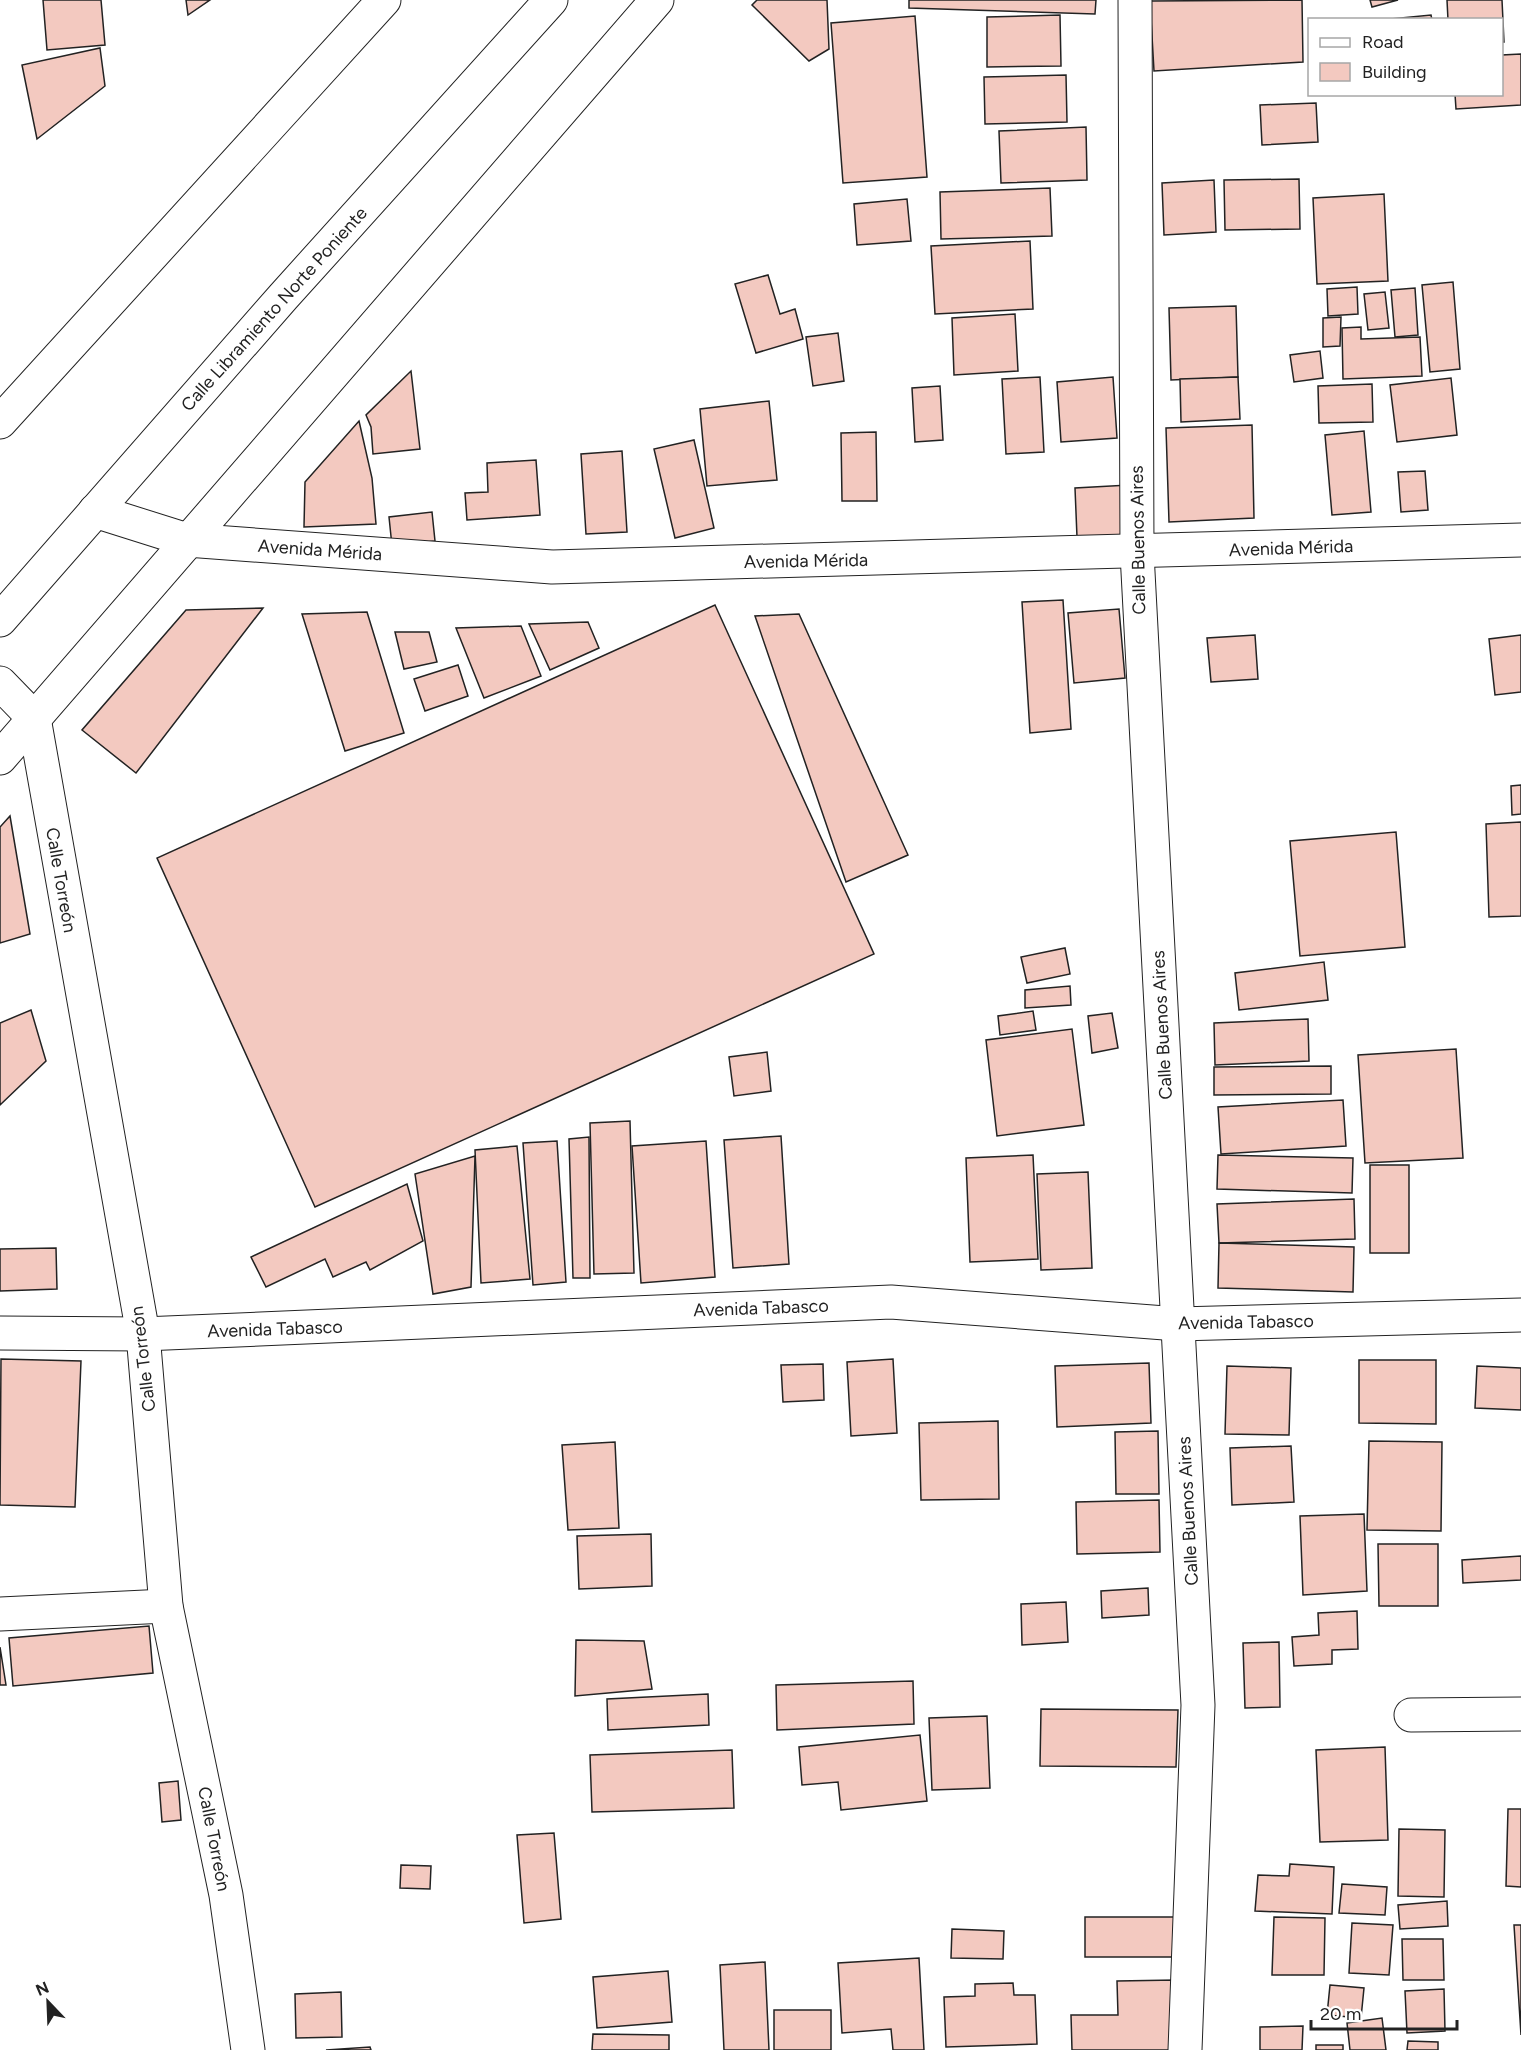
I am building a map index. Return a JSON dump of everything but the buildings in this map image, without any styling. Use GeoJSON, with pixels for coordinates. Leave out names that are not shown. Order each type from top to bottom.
{"type":"FeatureCollection","features":[{"type":"Feature","properties":{"kind":"main road"},"geometry":{"type":"LineString","coordinates":[[0,423],[384,0]]}},
{"type":"Feature","properties":{"kind":"main road","name":"Calle Libramiento Norte Poniente"},"geometry":{"type":"LineString","coordinates":[[0,620],[283,297],[551,0]]}},
{"type":"Feature","properties":{"kind":"main road"},"geometry":{"type":"LineString","coordinates":[[0,758],[657,0]]}},
{"type":"Feature","properties":{"kind":"main road","name":"Calle Buenos Aires"},"geometry":{"type":"LineString","coordinates":[[1135,0],[1137,553],[1198,1705],[1185,2050]]}},
{"type":"Feature","properties":{"kind":"main road","name":"Avenida Mérida"},"geometry":{"type":"LineString","coordinates":[[95,512],[187,540],[552,567],[1137,553],[1521,540]]}},
{"type":"Feature","properties":{"kind":"main road"},"geometry":{"type":"LineString","coordinates":[[0,682],[34,718]]}},
{"type":"Feature","properties":{"kind":"main road","name":"Calle Torreón"},"geometry":{"type":"LineString","coordinates":[[34,718],[143,1334],[166,1606],[226,1895],[248,2050]]}},
{"type":"Feature","properties":{"kind":"main road","name":"Avenida Tabasco"},"geometry":{"type":"LineString","coordinates":[[0,1333],[143,1334],[891,1302],[1178,1324],[1521,1315]]}},
{"type":"Feature","properties":{"kind":"main road"},"geometry":{"type":"LineString","coordinates":[[0,1614],[166,1606]]}},
{"type":"Feature","properties":{"kind":"main road"},"geometry":{"type":"LineString","coordinates":[[1411,1715],[1521,1714]]}}]}
